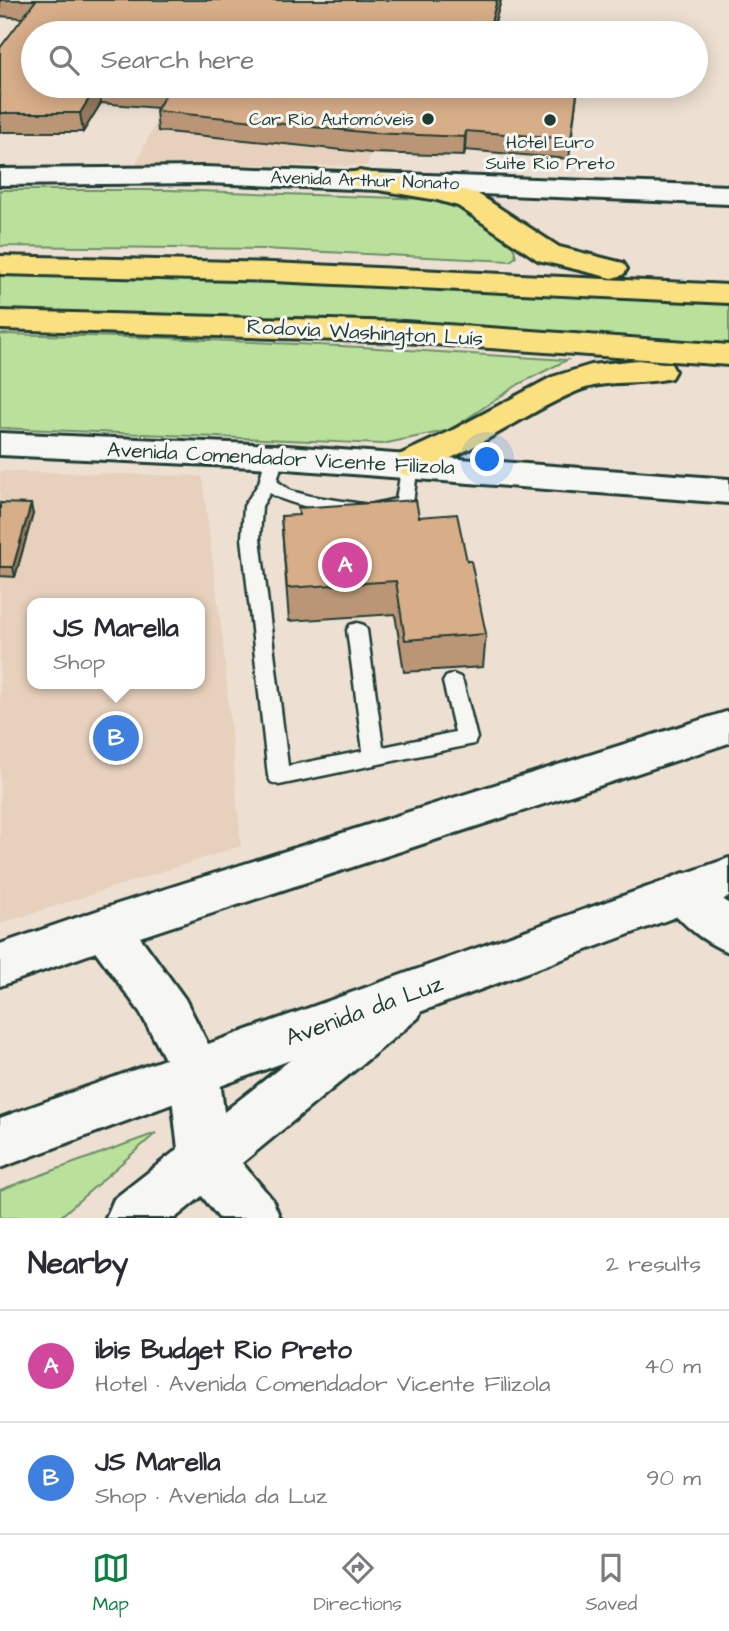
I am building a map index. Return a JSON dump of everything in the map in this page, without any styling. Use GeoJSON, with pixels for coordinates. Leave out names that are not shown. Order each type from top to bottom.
{"type":"FeatureCollection","features":[{"type":"Feature","properties":{"kind":"highway"},"geometry":{"type":"LineString","coordinates":[[359,179],[441,192],[468,200],[549,254],[577,263],[617,270],[729,280]]}},
{"type":"Feature","properties":{"kind":"highway"},"geometry":{"type":"LineString","coordinates":[[0,265],[349,273],[729,294]]}},
{"type":"Feature","properties":{"kind":"highway","name":"Rodovia Washington Luís"},"geometry":{"type":"LineString","coordinates":[[0,320],[404,332],[729,355]]}},
{"type":"Feature","properties":{"kind":"highway"},"geometry":{"type":"LineString","coordinates":[[409,464],[461,440],[564,384],[592,375],[638,370],[729,374]]}},
{"type":"Feature","properties":{"kind":"street","name":"Avenida Arthur Nonato"},"geometry":{"type":"LineString","coordinates":[[0,177],[205,175],[729,195]]}},
{"type":"Feature","properties":{"kind":"street","name":"Avenida Comendador Vicente Filizola"},"geometry":{"type":"LineString","coordinates":[[0,444],[271,470],[409,464],[729,491]]}},
{"type":"Feature","properties":{"kind":"street"},"geometry":{"type":"LineString","coordinates":[[0,965],[106,928],[729,727]]}},
{"type":"Feature","properties":{"kind":"street","name":"Avenida da Luz"},"geometry":{"type":"LineString","coordinates":[[0,1143],[729,877]]}},
{"type":"Feature","properties":{"kind":"street"},"geometry":{"type":"LineString","coordinates":[[684,893],[729,932]]}},
{"type":"Feature","properties":{"kind":"street"},"geometry":{"type":"LineString","coordinates":[[106,928],[140,972],[184,1042],[194,1072],[205,1159],[253,1218]]}},
{"type":"Feature","properties":{"kind":"street"},"geometry":{"type":"LineString","coordinates":[[133,1218],[414,992]]}},
{"type":"Feature","properties":{"kind":"lane"},"geometry":{"type":"LineString","coordinates":[[271,470],[285,495],[310,502],[369,511],[404,503],[409,464]]}},
{"type":"Feature","properties":{"kind":"lane"},"geometry":{"type":"LineString","coordinates":[[271,470],[253,506],[251,538],[279,776],[467,738],[453,682]]}},
{"type":"Feature","properties":{"kind":"lane"},"geometry":{"type":"LineString","coordinates":[[357,630],[374,757]]}},
{"type":"Feature","properties":{"kind":"shaded area"},"geometry":{"type":"Polygon","coordinates":[[[159,116],[371,151],[367,166],[135,165],[159,116]]]}},
{"type":"Feature","properties":{"kind":"shaded area"},"geometry":{"type":"Polygon","coordinates":[[[0,471],[202,476],[223,641],[241,846],[0,924],[0,471]]]}},
{"type":"Feature","properties":{"kind":"green space"},"geometry":{"type":"Polygon","coordinates":[[[0,190],[168,190],[428,199],[453,206],[494,226],[512,246],[516,257],[510,261],[263,249],[0,246],[0,190]]]}},
{"type":"Feature","properties":{"kind":"green space"},"geometry":{"type":"Polygon","coordinates":[[[0,275],[327,281],[729,303],[729,344],[320,318],[0,310],[0,275]]]}},
{"type":"Feature","properties":{"kind":"green space"},"geometry":{"type":"Polygon","coordinates":[[[0,334],[166,338],[567,360],[519,384],[450,430],[382,444],[0,428],[0,334]]]}},
{"type":"Feature","properties":{"kind":"green space"},"geometry":{"type":"Polygon","coordinates":[[[156,1133],[59,1218],[0,1218],[0,1190],[156,1133]]]}},
{"type":"Feature","properties":{"kind":"building"},"geometry":{"type":"Polygon","coordinates":[[[36,0],[497,0],[491,21],[21,21],[21,98],[89,98],[80,113],[0,113],[0,48],[36,0]]]}},
{"type":"Feature","properties":{"kind":"building"},"geometry":{"type":"Polygon","coordinates":[[[163,98],[576,98],[571,139],[466,131],[465,137],[372,133],[156,111],[163,98]]]}},
{"type":"Feature","properties":{"kind":"building"},"geometry":{"type":"Polygon","coordinates":[[[416,500],[419,517],[457,514],[467,561],[471,561],[486,634],[405,640],[396,581],[287,588],[281,516],[299,515],[298,508],[416,500]]]}},
{"type":"Feature","properties":{"kind":"building"},"geometry":{"type":"Polygon","coordinates":[[[0,503],[31,504],[13,567],[0,567],[0,503]]]}},
{"type":"Feature","properties":{"kind":"place","name":"Car Rio Automóveis"},"geometry":{"type":"Point","coordinates":[428,119]}},
{"type":"Feature","properties":{"kind":"place","name":"Hotel Euro Suite Rio Preto"},"geometry":{"type":"Point","coordinates":[550,120]}},
{"type":"Feature","properties":{"kind":"place","name":"ibis Budget Rio Preto"},"geometry":{"type":"Point","coordinates":[345,565]}},
{"type":"Feature","properties":{"kind":"place","name":"JS Marella"},"geometry":{"type":"Point","coordinates":[116,738]}}]}
